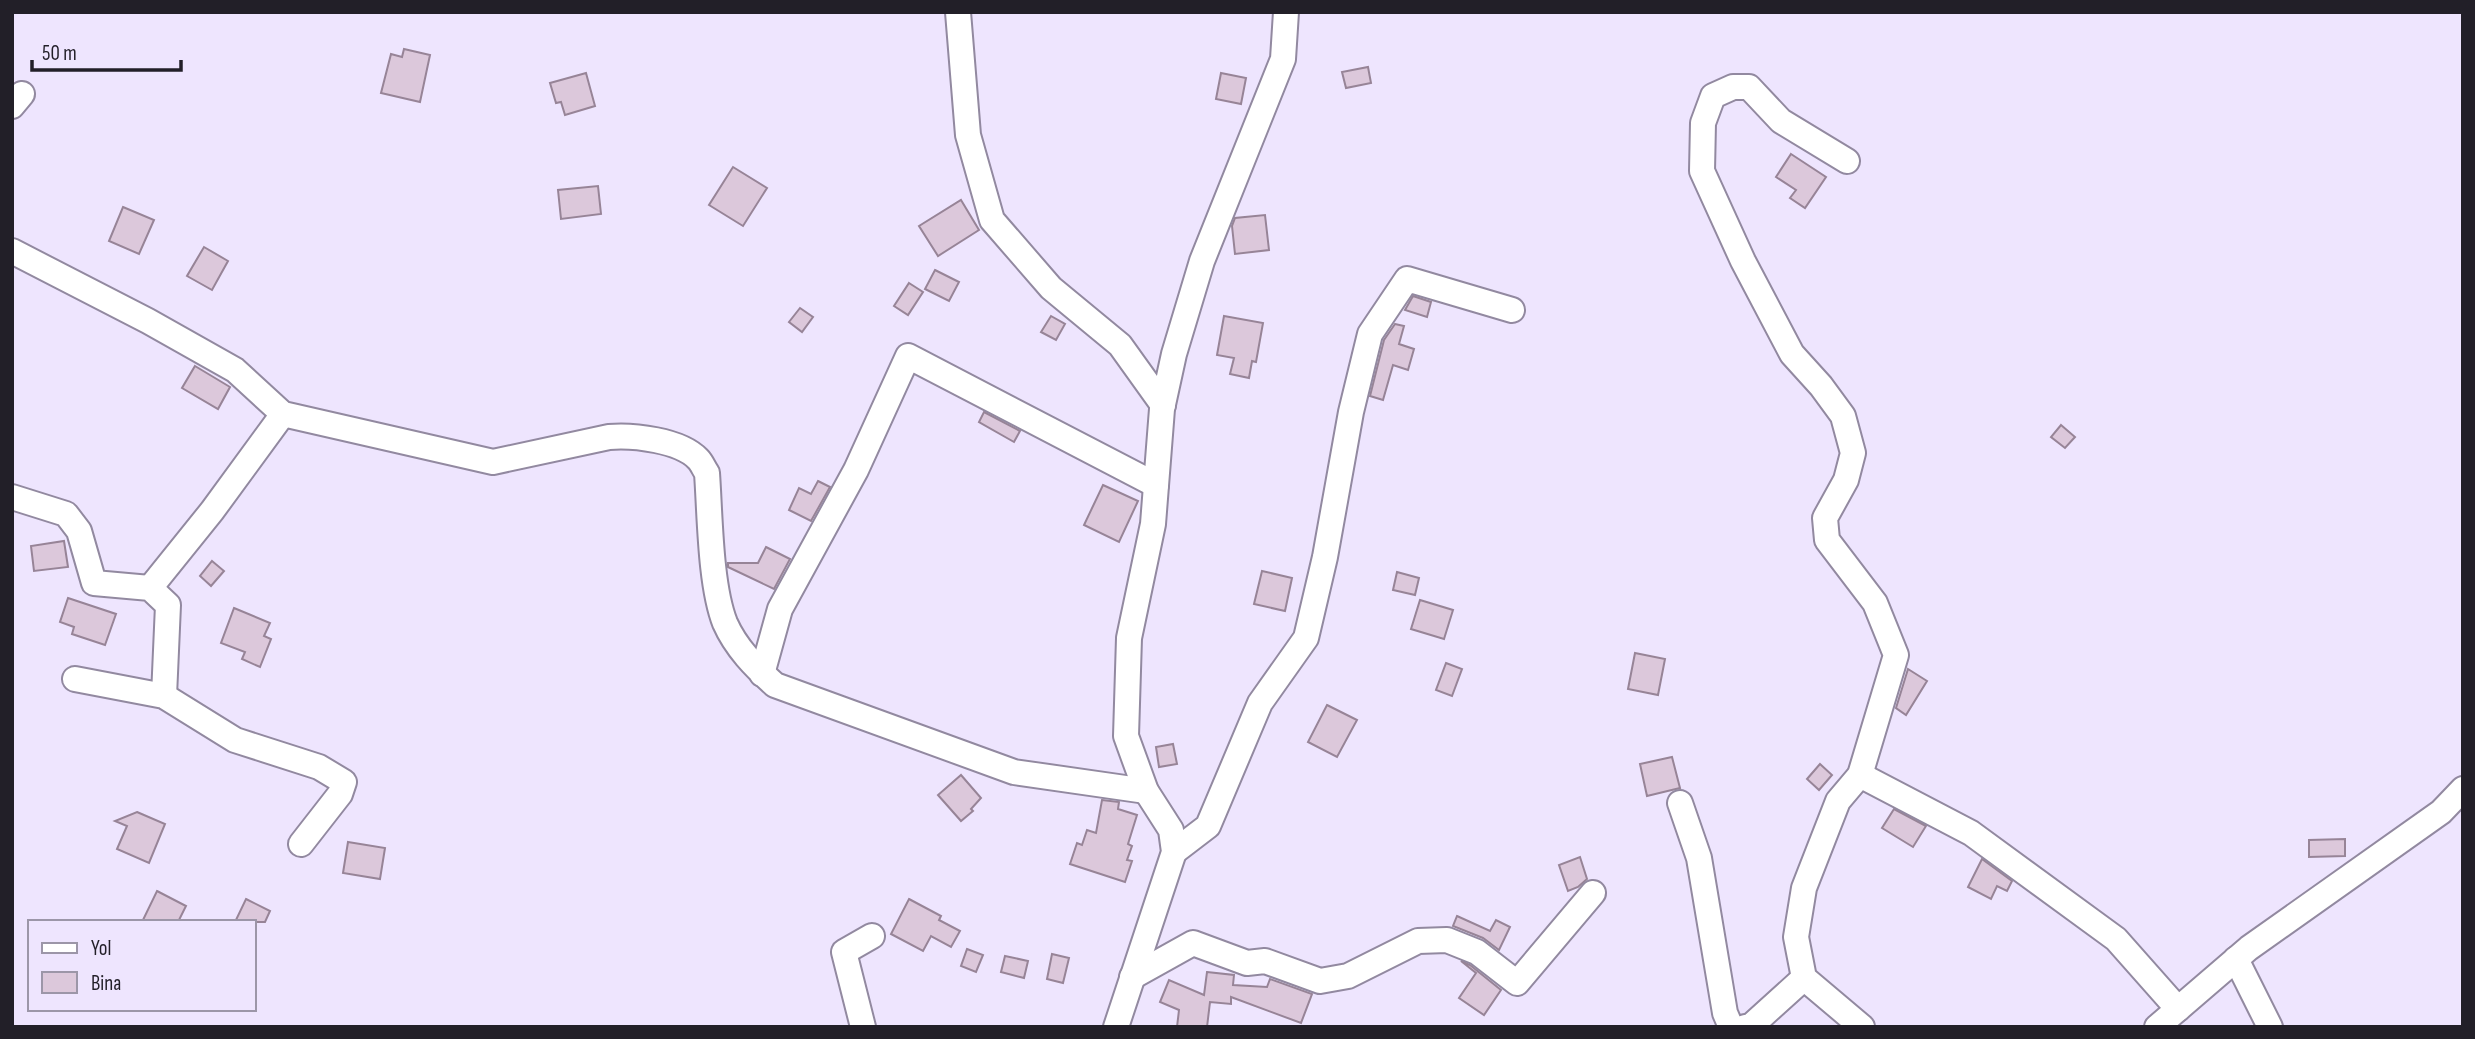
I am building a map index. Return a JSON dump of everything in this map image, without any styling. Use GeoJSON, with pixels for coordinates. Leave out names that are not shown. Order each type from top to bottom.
{"type":"FeatureCollection","features":[{"type":"Feature","properties":{"kind":"street"},"geometry":{"type":"LineString","coordinates":[[958,12],[968,135],[992,220],[1051,288],[1120,345],[1163,405]]}},
{"type":"Feature","properties":{"kind":"street"},"geometry":{"type":"LineString","coordinates":[[1116,1027],[1174,852],[1171,830],[1146,791],[1126,736],[1129,638],[1153,524],[1163,405],[1174,354],[1202,261],[1283,59],[1286,12]]}},
{"type":"Feature","properties":{"kind":"street"},"geometry":{"type":"LineString","coordinates":[[1847,161],[1781,121],[1749,87],[1733,87],[1713,96],[1703,123],[1702,171],[1742,261],[1791,354],[1821,386],[1843,416],[1853,453],[1846,480],[1825,518],[1827,540],[1875,603],[1896,655],[1860,775],[1839,801],[1804,888],[1796,937],[1804,978],[1862,1027]]}},
{"type":"Feature","properties":{"kind":"street"},"geometry":{"type":"LineString","coordinates":[[12,251],[148,321],[235,370],[283,414],[493,462],[626,435],[678,446],[699,459],[707,474],[717,592],[726,623],[750,662],[775,685],[1014,772],[1146,791]]}},
{"type":"Feature","properties":{"kind":"street"},"geometry":{"type":"LineString","coordinates":[[1174,852],[1208,825],[1260,703],[1306,638],[1325,557],[1351,412],[1370,334],[1408,279],[1512,310]]}},
{"type":"Feature","properties":{"kind":"street"},"geometry":{"type":"LineString","coordinates":[[762,674],[780,610],[856,470],[908,356],[1156,485]]}},
{"type":"Feature","properties":{"kind":"street"},"geometry":{"type":"LineString","coordinates":[[150,588],[212,511],[283,414]]}},
{"type":"Feature","properties":{"kind":"street"},"geometry":{"type":"LineString","coordinates":[[12,497],[66,514],[79,531],[94,583],[150,588],[168,605],[164,696]]}},
{"type":"Feature","properties":{"kind":"street"},"geometry":{"type":"LineString","coordinates":[[75,680],[164,696],[236,740],[319,766],[344,782],[340,794],[301,844]]}},
{"type":"Feature","properties":{"kind":"street"},"geometry":{"type":"LineString","coordinates":[[1860,775],[1971,834],[2116,939],[2178,1009]]}},
{"type":"Feature","properties":{"kind":"street"},"geometry":{"type":"LineString","coordinates":[[2157,1027],[2236,959],[2356,870],[2441,812],[2463,789]]}},
{"type":"Feature","properties":{"kind":"street"},"geometry":{"type":"LineString","coordinates":[[1681,803],[1699,858],[1725,1013],[1731,1027]]}},
{"type":"Feature","properties":{"kind":"street"},"geometry":{"type":"LineString","coordinates":[[1132,977],[1193,943],[1247,963],[1265,961],[1320,982],[1348,976],[1418,941],[1447,940],[1477,951],[1517,983],[1593,893]]}},
{"type":"Feature","properties":{"kind":"street"},"geometry":{"type":"LineString","coordinates":[[863,1027],[845,952],[872,936]]}},
{"type":"Feature","properties":{"kind":"street"},"geometry":{"type":"LineString","coordinates":[[2236,959],[2270,1027]]}},
{"type":"Feature","properties":{"kind":"street"},"geometry":{"type":"LineString","coordinates":[[1745,1027],[1751,1026],[1804,978]]}},
{"type":"Feature","properties":{"kind":"building"},"geometry":{"type":"Polygon","coordinates":[[[404,49],[430,55],[420,102],[381,93],[391,54],[402,57],[404,49]]]}},
{"type":"Feature","properties":{"kind":"building"},"geometry":{"type":"Polygon","coordinates":[[[1368,67],[1371,83],[1346,88],[1342,72],[1368,67]]]}},
{"type":"Feature","properties":{"kind":"building"},"geometry":{"type":"Polygon","coordinates":[[[586,73],[595,106],[565,115],[561,102],[556,103],[550,83],[586,73]]]}},
{"type":"Feature","properties":{"kind":"building"},"geometry":{"type":"Polygon","coordinates":[[[1221,73],[1246,78],[1241,104],[1216,99],[1221,73]]]}},
{"type":"Feature","properties":{"kind":"building"},"geometry":{"type":"Polygon","coordinates":[[[1791,154],[1826,177],[1805,208],[1790,198],[1796,190],[1776,177],[1791,154]]]}},
{"type":"Feature","properties":{"kind":"building"},"geometry":{"type":"Polygon","coordinates":[[[733,167],[767,188],[743,226],[709,205],[733,167]]]}},
{"type":"Feature","properties":{"kind":"building"},"geometry":{"type":"Polygon","coordinates":[[[598,186],[601,214],[561,219],[558,190],[598,186]]]}},
{"type":"Feature","properties":{"kind":"building"},"geometry":{"type":"Polygon","coordinates":[[[961,200],[979,230],[938,256],[919,226],[961,200]]]}},
{"type":"Feature","properties":{"kind":"building"},"geometry":{"type":"Polygon","coordinates":[[[123,207],[154,220],[139,254],[109,241],[123,207]]]}},
{"type":"Feature","properties":{"kind":"building"},"geometry":{"type":"Polygon","coordinates":[[[1265,215],[1269,250],[1235,254],[1232,226],[1235,218],[1265,215]]]}},
{"type":"Feature","properties":{"kind":"building"},"geometry":{"type":"Polygon","coordinates":[[[204,247],[228,261],[212,290],[187,276],[204,247]]]}},
{"type":"Feature","properties":{"kind":"building"},"geometry":{"type":"Polygon","coordinates":[[[935,270],[959,282],[949,301],[925,289],[935,270]]]}},
{"type":"Feature","properties":{"kind":"building"},"geometry":{"type":"Polygon","coordinates":[[[909,283],[923,292],[908,315],[894,306],[909,283]]]}},
{"type":"Feature","properties":{"kind":"building"},"geometry":{"type":"Polygon","coordinates":[[[1413,296],[1431,302],[1427,317],[1405,310],[1413,296]]]}},
{"type":"Feature","properties":{"kind":"building"},"geometry":{"type":"Polygon","coordinates":[[[800,308],[813,317],[802,332],[789,322],[800,308]]]}},
{"type":"Feature","properties":{"kind":"building"},"geometry":{"type":"Polygon","coordinates":[[[1051,316],[1065,324],[1056,340],[1041,332],[1051,316]]]}},
{"type":"Feature","properties":{"kind":"building"},"geometry":{"type":"Polygon","coordinates":[[[1224,316],[1263,323],[1256,362],[1252,361],[1249,378],[1230,374],[1234,358],[1217,355],[1224,316]]]}},
{"type":"Feature","properties":{"kind":"building"},"geometry":{"type":"Polygon","coordinates":[[[1395,324],[1404,326],[1399,344],[1414,349],[1408,370],[1393,365],[1383,400],[1370,396],[1384,340],[1395,324]]]}},
{"type":"Feature","properties":{"kind":"building"},"geometry":{"type":"Polygon","coordinates":[[[195,366],[230,387],[218,409],[182,388],[195,366]]]}},
{"type":"Feature","properties":{"kind":"building"},"geometry":{"type":"Polygon","coordinates":[[[984,412],[1020,431],[1014,442],[979,422],[984,412]]]}},
{"type":"Feature","properties":{"kind":"building"},"geometry":{"type":"Polygon","coordinates":[[[2061,425],[2075,437],[2065,448],[2051,437],[2061,425]]]}},
{"type":"Feature","properties":{"kind":"building"},"geometry":{"type":"Polygon","coordinates":[[[818,481],[830,487],[811,521],[789,510],[799,488],[811,494],[818,481]]]}},
{"type":"Feature","properties":{"kind":"building"},"geometry":{"type":"Polygon","coordinates":[[[1103,485],[1138,501],[1119,542],[1084,525],[1103,485]]]}},
{"type":"Feature","properties":{"kind":"building"},"geometry":{"type":"Polygon","coordinates":[[[64,541],[68,567],[34,571],[31,546],[64,541]]]}},
{"type":"Feature","properties":{"kind":"building"},"geometry":{"type":"Polygon","coordinates":[[[766,547],[790,559],[774,589],[728,567],[728,563],[758,563],[766,547]]]}},
{"type":"Feature","properties":{"kind":"building"},"geometry":{"type":"Polygon","coordinates":[[[212,561],[224,571],[211,586],[200,576],[212,561]]]}},
{"type":"Feature","properties":{"kind":"building"},"geometry":{"type":"Polygon","coordinates":[[[1262,571],[1292,578],[1285,611],[1254,604],[1262,571]]]}},
{"type":"Feature","properties":{"kind":"building"},"geometry":{"type":"Polygon","coordinates":[[[1397,572],[1419,578],[1415,595],[1393,590],[1397,572]]]}},
{"type":"Feature","properties":{"kind":"building"},"geometry":{"type":"Polygon","coordinates":[[[68,598],[116,614],[105,645],[72,634],[74,627],[60,622],[68,598]]]}},
{"type":"Feature","properties":{"kind":"building"},"geometry":{"type":"Polygon","coordinates":[[[1420,600],[1453,610],[1444,639],[1411,629],[1420,600]]]}},
{"type":"Feature","properties":{"kind":"building"},"geometry":{"type":"Polygon","coordinates":[[[234,608],[270,623],[264,636],[271,639],[260,667],[242,659],[245,652],[221,643],[234,608]]]}},
{"type":"Feature","properties":{"kind":"building"},"geometry":{"type":"Polygon","coordinates":[[[1635,653],[1665,659],[1658,695],[1628,689],[1635,653]]]}},
{"type":"Feature","properties":{"kind":"building"},"geometry":{"type":"Polygon","coordinates":[[[1446,663],[1462,669],[1452,696],[1436,690],[1446,663]]]}},
{"type":"Feature","properties":{"kind":"building"},"geometry":{"type":"Polygon","coordinates":[[[1908,669],[1927,681],[1906,715],[1896,708],[1908,669]]]}},
{"type":"Feature","properties":{"kind":"building"},"geometry":{"type":"Polygon","coordinates":[[[1327,705],[1357,720],[1337,757],[1308,742],[1327,705]]]}},
{"type":"Feature","properties":{"kind":"building"},"geometry":{"type":"Polygon","coordinates":[[[1173,744],[1177,764],[1159,767],[1156,747],[1173,744]]]}},
{"type":"Feature","properties":{"kind":"building"},"geometry":{"type":"Polygon","coordinates":[[[1672,757],[1680,788],[1647,796],[1640,764],[1672,757]]]}},
{"type":"Feature","properties":{"kind":"building"},"geometry":{"type":"Polygon","coordinates":[[[1820,764],[1832,775],[1819,790],[1807,779],[1820,764]]]}},
{"type":"Feature","properties":{"kind":"building"},"geometry":{"type":"Polygon","coordinates":[[[961,775],[981,798],[971,809],[973,811],[961,821],[938,795],[961,775]]]}},
{"type":"Feature","properties":{"kind":"building"},"geometry":{"type":"Polygon","coordinates":[[[1102,800],[1119,802],[1118,809],[1137,815],[1128,844],[1132,846],[1127,860],[1132,861],[1125,882],[1070,864],[1077,843],[1082,845],[1087,830],[1096,833],[1102,800]]]}},
{"type":"Feature","properties":{"kind":"building"},"geometry":{"type":"Polygon","coordinates":[[[1894,809],[1926,826],[1913,847],[1882,828],[1894,809]]]}},
{"type":"Feature","properties":{"kind":"building"},"geometry":{"type":"Polygon","coordinates":[[[137,812],[165,824],[149,863],[117,849],[127,826],[115,821],[137,812]]]}},
{"type":"Feature","properties":{"kind":"building"},"geometry":{"type":"Polygon","coordinates":[[[2345,839],[2345,856],[2309,857],[2309,840],[2345,839]]]}},
{"type":"Feature","properties":{"kind":"building"},"geometry":{"type":"Polygon","coordinates":[[[348,842],[385,848],[380,879],[343,873],[348,842]]]}},
{"type":"Feature","properties":{"kind":"building"},"geometry":{"type":"Polygon","coordinates":[[[1580,857],[1587,879],[1568,891],[1559,865],[1580,857]]]}},
{"type":"Feature","properties":{"kind":"building"},"geometry":{"type":"Polygon","coordinates":[[[1982,859],[2012,881],[2007,891],[1997,886],[1991,899],[1968,887],[1982,859]]]}},
{"type":"Feature","properties":{"kind":"building"},"geometry":{"type":"Polygon","coordinates":[[[157,891],[186,906],[179,920],[143,920],[157,891]]]}},
{"type":"Feature","properties":{"kind":"building"},"geometry":{"type":"Polygon","coordinates":[[[246,899],[270,911],[265,922],[236,920],[246,899]]]}},
{"type":"Feature","properties":{"kind":"building"},"geometry":{"type":"Polygon","coordinates":[[[909,899],[941,916],[939,920],[960,931],[951,947],[931,936],[923,951],[891,934],[909,899]]]}},
{"type":"Feature","properties":{"kind":"building"},"geometry":{"type":"Polygon","coordinates":[[[1457,916],[1490,931],[1496,920],[1510,927],[1499,950],[1483,938],[1453,926],[1457,916]]]}},
{"type":"Feature","properties":{"kind":"building"},"geometry":{"type":"Polygon","coordinates":[[[967,949],[983,955],[976,972],[961,966],[967,949]]]}},
{"type":"Feature","properties":{"kind":"building"},"geometry":{"type":"Polygon","coordinates":[[[1052,954],[1069,958],[1063,983],[1047,979],[1052,954]]]}},
{"type":"Feature","properties":{"kind":"building"},"geometry":{"type":"Polygon","coordinates":[[[1005,956],[1028,961],[1024,978],[1001,972],[1005,956]]]}},
{"type":"Feature","properties":{"kind":"building"},"geometry":{"type":"Polygon","coordinates":[[[1461,961],[1501,990],[1484,1015],[1459,998],[1476,973],[1461,961]]]}},
{"type":"Feature","properties":{"kind":"building"},"geometry":{"type":"Polygon","coordinates":[[[1207,972],[1234,975],[1233,985],[1267,987],[1270,979],[1312,994],[1301,1023],[1231,997],[1231,1004],[1210,1002],[1207,1027],[1177,1027],[1179,1010],[1160,1002],[1169,980],[1204,995],[1207,972]]]}}]}
